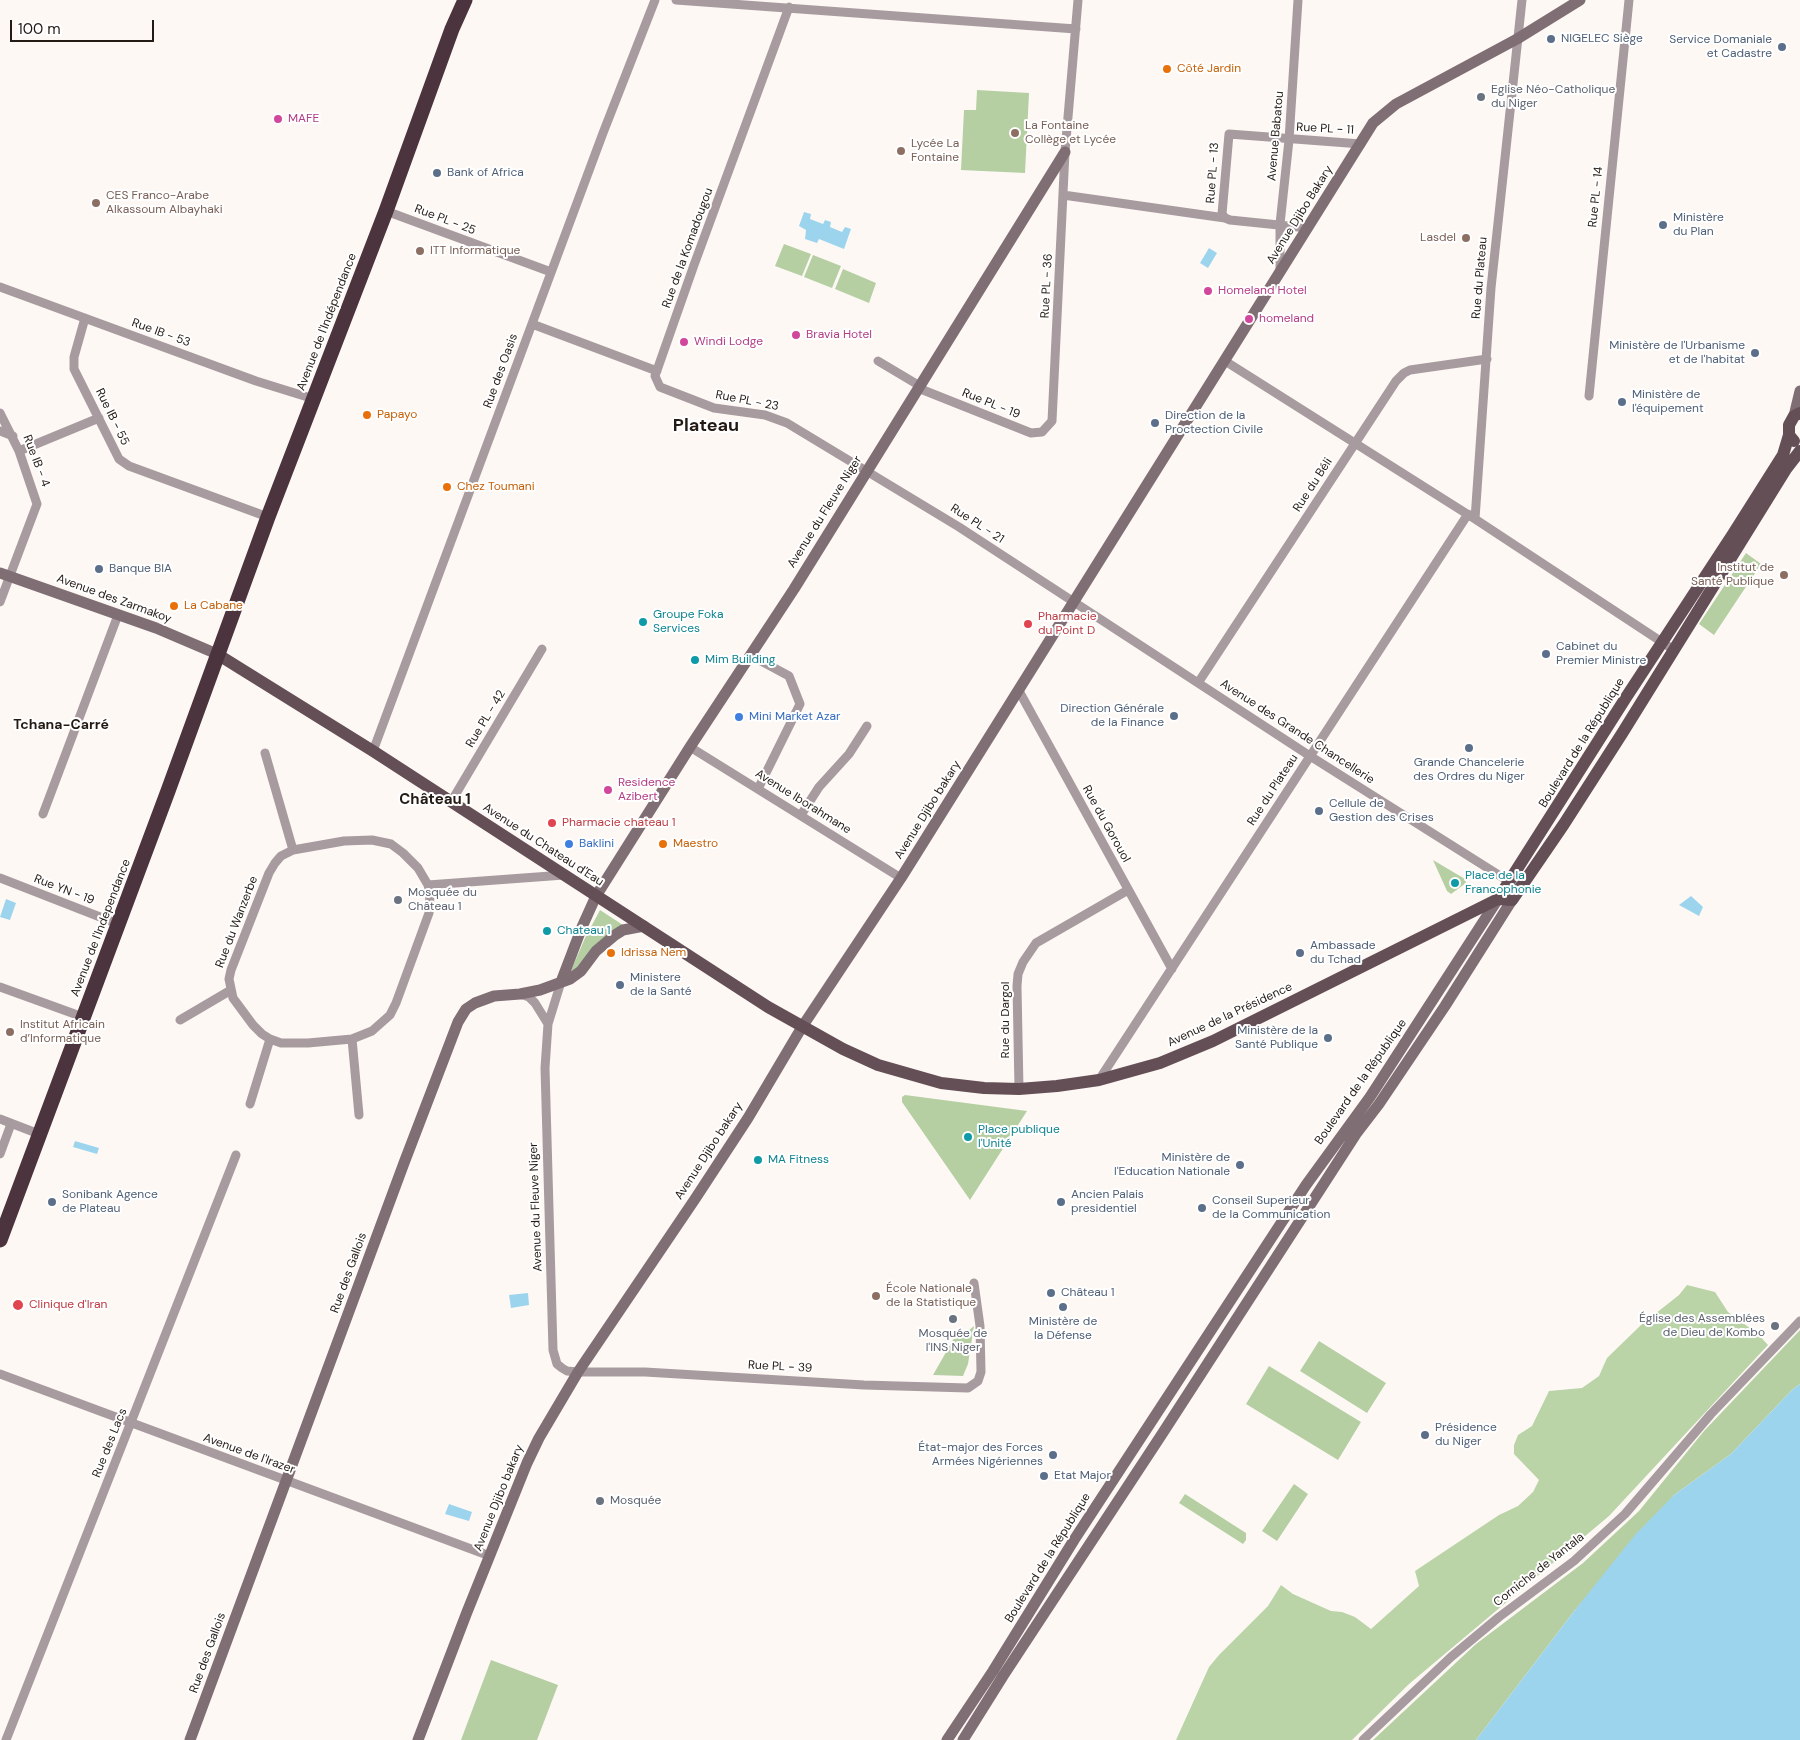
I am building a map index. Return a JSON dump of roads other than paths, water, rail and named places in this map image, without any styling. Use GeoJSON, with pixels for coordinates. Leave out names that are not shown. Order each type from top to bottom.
{"type":"FeatureCollection","features":[{"type":"Feature","properties":{"kind":"highway","name":"Avenue de l'Indépendance"},"geometry":{"type":"LineString","coordinates":[[218,654],[268,517],[386,211],[429,90],[465,0]]}},
{"type":"Feature","properties":{"kind":"highway","name":"Avenue de l'Independance"},"geometry":{"type":"LineString","coordinates":[[0,1240],[218,654]]}},
{"type":"Feature","properties":{"kind":"main road","name":"Boulevard de la République"},"geometry":{"type":"LineString","coordinates":[[1512,900],[1514,886],[1663,642],[1783,455],[1789,435],[1789,425],[1797,415]]}},
{"type":"Feature","properties":{"kind":"main road"},"geometry":{"type":"LineString","coordinates":[[1789,435],[1800,445]]}},
{"type":"Feature","properties":{"kind":"main road","name":"Boulevard de la République"},"geometry":{"type":"LineString","coordinates":[[1498,899],[1514,886],[1564,824],[1786,469],[1800,451]]}},
{"type":"Feature","properties":{"kind":"main road","name":"Avenue du Chateau d'Eau"},"geometry":{"type":"LineString","coordinates":[[218,654],[373,751],[768,1007],[802,1027]]}},
{"type":"Feature","properties":{"kind":"main road"},"geometry":{"type":"LineString","coordinates":[[1498,899],[1512,900]]}},
{"type":"Feature","properties":{"kind":"main road","name":"Avenue de la Présidence"},"geometry":{"type":"LineString","coordinates":[[802,1027],[855,1056],[904,1073],[941,1083],[984,1088],[1019,1089],[1100,1080],[1160,1063],[1213,1041],[1498,899]]}},
{"type":"Feature","properties":{"kind":"street","name":"Rue des Oasis"},"geometry":{"type":"LineString","coordinates":[[373,751],[551,272],[655,0]]}},
{"type":"Feature","properties":{"kind":"street"},"geometry":{"type":"LineString","coordinates":[[676,0],[1076,29]]}},
{"type":"Feature","properties":{"kind":"street","name":"Avenue du Fleuve Niger"},"geometry":{"type":"LineString","coordinates":[[578,1372],[567,1371],[557,1364],[554,1350],[545,1068],[548,1024],[561,982],[596,896],[797,583],[1065,152],[1078,0]]}},
{"type":"Feature","properties":{"kind":"street","name":"Avenue Babatou"},"geometry":{"type":"LineString","coordinates":[[1280,274],[1280,224],[1289,140],[1298,0]]}},
{"type":"Feature","properties":{"kind":"street","name":"Rue du Plateau"},"geometry":{"type":"LineString","coordinates":[[1100,1080],[1310,756],[1471,516],[1491,288],[1522,0]]}},
{"type":"Feature","properties":{"kind":"street","name":"Avenue Djibo Bakary"},"geometry":{"type":"LineString","coordinates":[[1073,601],[1280,274],[1373,122],[1396,104],[1517,39],[1580,0]]}},
{"type":"Feature","properties":{"kind":"street","name":"Rue PL - 14"},"geometry":{"type":"LineString","coordinates":[[1589,396],[1628,0]]}},
{"type":"Feature","properties":{"kind":"street","name":"Rue de la Komadougou"},"geometry":{"type":"LineString","coordinates":[[657,371],[789,7]]}},
{"type":"Feature","properties":{"kind":"street","name":"Rue PL - 13"},"geometry":{"type":"LineString","coordinates":[[1289,140],[1229,134],[1222,214],[1224,218],[1230,220],[1308,228]]}},
{"type":"Feature","properties":{"kind":"street","name":"Rue PL - 11"},"geometry":{"type":"LineString","coordinates":[[1289,140],[1361,144]]}},
{"type":"Feature","properties":{"kind":"street","name":"Rue PL - 36"},"geometry":{"type":"LineString","coordinates":[[1052,421],[1065,152]]}},
{"type":"Feature","properties":{"kind":"street"},"geometry":{"type":"LineString","coordinates":[[1063,195],[1224,218]]}},
{"type":"Feature","properties":{"kind":"street","name":"Rue PL - 25"},"geometry":{"type":"LineString","coordinates":[[386,211],[551,272]]}},
{"type":"Feature","properties":{"kind":"street","name":"Rue IB - 53"},"geometry":{"type":"LineString","coordinates":[[0,287],[256,381],[314,399]]}},
{"type":"Feature","properties":{"kind":"street","name":"Rue IB - 55"},"geometry":{"type":"LineString","coordinates":[[85,318],[73,362],[74,369],[118,459],[123,464],[268,517]]}},
{"type":"Feature","properties":{"kind":"street"},"geometry":{"type":"LineString","coordinates":[[532,324],[657,371]]}},
{"type":"Feature","properties":{"kind":"street","name":"Rue du Béli"},"geometry":{"type":"LineString","coordinates":[[1198,683],[1396,381],[1404,372],[1486,359]]}},
{"type":"Feature","properties":{"kind":"street"},"geometry":{"type":"LineString","coordinates":[[1225,360],[1471,516],[1674,650]]}},
{"type":"Feature","properties":{"kind":"street","name":"Rue PL - 19"},"geometry":{"type":"LineString","coordinates":[[878,361],[919,387],[1031,433],[1042,432],[1052,421]]}},
{"type":"Feature","properties":{"kind":"street","name":"Rue PL - 23"},"geometry":{"type":"LineString","coordinates":[[657,371],[656,381],[660,387],[668,391],[714,408],[750,412],[780,419],[867,470]]}},
{"type":"Feature","properties":{"kind":"street"},"geometry":{"type":"LineString","coordinates":[[1797,415],[1800,391]]}},
{"type":"Feature","properties":{"kind":"street","name":"Rue IB - 4"},"geometry":{"type":"LineString","coordinates":[[0,413],[13,436],[38,504],[5,574],[0,602]]}},
{"type":"Feature","properties":{"kind":"street"},"geometry":{"type":"LineString","coordinates":[[19,451],[99,418]]}},
{"type":"Feature","properties":{"kind":"street"},"geometry":{"type":"LineString","coordinates":[[0,432],[13,436]]}},
{"type":"Feature","properties":{"kind":"street","name":"Rue PL - 21"},"geometry":{"type":"LineString","coordinates":[[867,470],[1073,601]]}},
{"type":"Feature","properties":{"kind":"street","name":"Avenue des Zarmakoy"},"geometry":{"type":"LineString","coordinates":[[5,574],[171,634],[218,654]]}},
{"type":"Feature","properties":{"kind":"street","name":"Avenue des Grande Chancellerie"},"geometry":{"type":"LineString","coordinates":[[1073,601],[1310,756],[1514,886]]}},
{"type":"Feature","properties":{"kind":"street","name":"Avenue Djibo bakary"},"geometry":{"type":"LineString","coordinates":[[418,1740],[527,1463],[539,1438],[578,1372],[742,1126],[802,1027],[901,878],[1019,691],[1073,601]]}},
{"type":"Feature","properties":{"kind":"street"},"geometry":{"type":"LineString","coordinates":[[43,814],[118,615]]}},
{"type":"Feature","properties":{"kind":"street","name":"Rue PL - 42"},"geometry":{"type":"LineString","coordinates":[[451,802],[542,650]]}},
{"type":"Feature","properties":{"kind":"street"},"geometry":{"type":"LineString","coordinates":[[750,655],[789,676],[800,704],[758,788]]}},
{"type":"Feature","properties":{"kind":"street","name":"Rue du Gorouol"},"geometry":{"type":"LineString","coordinates":[[1019,691],[1172,969]]}},
{"type":"Feature","properties":{"kind":"street"},"geometry":{"type":"LineString","coordinates":[[800,815],[819,787],[849,754],[867,726]]}},
{"type":"Feature","properties":{"kind":"street","name":"Avenue Iborahmane"},"geometry":{"type":"LineString","coordinates":[[690,747],[901,878]]}},
{"type":"Feature","properties":{"kind":"street"},"geometry":{"type":"LineString","coordinates":[[265,753],[293,850]]}},
{"type":"Feature","properties":{"kind":"street","name":"Rue du Wanzerbe"},"geometry":{"type":"LineString","coordinates":[[231,990],[231,970],[269,873],[282,856],[293,850],[366,840],[391,844],[418,868],[428,885]]}},
{"type":"Feature","properties":{"kind":"street"},"geometry":{"type":"LineString","coordinates":[[180,1020],[231,990],[234,998],[253,1025],[270,1039],[281,1043],[308,1043],[352,1039],[372,1031],[390,1015],[396,1003],[429,913],[430,894],[428,885],[564,875]]}},
{"type":"Feature","properties":{"kind":"street","name":"Rue YN - 19"},"geometry":{"type":"LineString","coordinates":[[0,878],[118,924]]}},
{"type":"Feature","properties":{"kind":"street","name":"Rue du Dargol"},"geometry":{"type":"LineString","coordinates":[[1019,1089],[1017,986],[1018,974],[1023,962],[1036,943],[1128,890]]}},
{"type":"Feature","properties":{"kind":"street","name":"Boulevard de la République"},"geometry":{"type":"LineString","coordinates":[[963,1740],[1356,1134],[1374,1101],[1498,899]]}},
{"type":"Feature","properties":{"kind":"street","name":"Boulevard de la République"},"geometry":{"type":"LineString","coordinates":[[948,1740],[1306,1185],[1374,1101],[1445,1006],[1512,900]]}},
{"type":"Feature","properties":{"kind":"street","name":"Rue des Gallois"},"geometry":{"type":"LineString","coordinates":[[190,1740],[400,1173],[458,1022],[466,1009],[475,1003],[494,996],[540,990],[570,979],[582,971],[596,951],[614,935],[623,930],[644,926]]}},
{"type":"Feature","properties":{"kind":"street"},"geometry":{"type":"LineString","coordinates":[[0,986],[83,1017]]}},
{"type":"Feature","properties":{"kind":"street"},"geometry":{"type":"LineString","coordinates":[[520,994],[529,997],[535,1003],[548,1024]]}},
{"type":"Feature","properties":{"kind":"street"},"geometry":{"type":"LineString","coordinates":[[250,1104],[270,1039]]}},
{"type":"Feature","properties":{"kind":"street"},"geometry":{"type":"LineString","coordinates":[[352,1039],[360,1116]]}},
{"type":"Feature","properties":{"kind":"street"},"geometry":{"type":"LineString","coordinates":[[0,1119],[39,1134]]}},
{"type":"Feature","properties":{"kind":"street"},"geometry":{"type":"LineString","coordinates":[[0,1154],[11,1124]]}},
{"type":"Feature","properties":{"kind":"street","name":"Rue des Lacs"},"geometry":{"type":"LineString","coordinates":[[6,1740],[132,1424],[236,1155]]}},
{"type":"Feature","properties":{"kind":"street"},"geometry":{"type":"LineString","coordinates":[[1306,1185],[1318,1192]]}},
{"type":"Feature","properties":{"kind":"street"},"geometry":{"type":"LineString","coordinates":[[1272,1238],[1284,1246]]}},
{"type":"Feature","properties":{"kind":"street","name":"Rue PL - 39"},"geometry":{"type":"LineString","coordinates":[[578,1372],[645,1372],[864,1385],[968,1388],[978,1381],[981,1372],[980,1326],[974,1283]]}},
{"type":"Feature","properties":{"kind":"street","name":"Corniche de Yantala"},"geometry":{"type":"LineString","coordinates":[[1363,1740],[1451,1658],[1499,1617],[1574,1561],[1625,1514],[1711,1414],[1800,1321]]}},
{"type":"Feature","properties":{"kind":"street","name":"Avenue de l'Irazer"},"geometry":{"type":"LineString","coordinates":[[0,1374],[490,1556]]}},
{"type":"Feature","properties":{"kind":"street"},"geometry":{"type":"LineString","coordinates":[[1174,1387],[1186,1395]]}},
{"type":"Feature","properties":{"kind":"street"},"geometry":{"type":"LineString","coordinates":[[1058,1567],[1069,1575]]}},
{"type":"Feature","properties":{"kind":"water"},"geometry":{"type":"Polygon","coordinates":[[[804,212],[811,214],[810,219],[823,224],[825,220],[831,222],[830,227],[842,232],[845,227],[851,229],[844,249],[819,239],[817,243],[805,239],[806,230],[799,226],[804,212]]]}},
{"type":"Feature","properties":{"kind":"water"},"geometry":{"type":"Polygon","coordinates":[[[1209,248],[1217,253],[1208,268],[1200,263],[1209,248]]]}},
{"type":"Feature","properties":{"kind":"water"},"geometry":{"type":"Polygon","coordinates":[[[1691,896],[1703,907],[1699,916],[1679,905],[1691,896]]]}},
{"type":"Feature","properties":{"kind":"water"},"geometry":{"type":"Polygon","coordinates":[[[6,899],[16,903],[10,920],[0,917],[6,899]]]}},
{"type":"Feature","properties":{"kind":"water"},"geometry":{"type":"Polygon","coordinates":[[[75,1141],[99,1148],[97,1154],[73,1147],[75,1141]]]}},
{"type":"Feature","properties":{"kind":"water"},"geometry":{"type":"Polygon","coordinates":[[[528,1293],[529,1305],[511,1308],[509,1295],[528,1293]]]}},
{"type":"Feature","properties":{"kind":"water"},"geometry":{"type":"Polygon","coordinates":[[[1800,1384],[1800,1740],[1476,1740],[1635,1535],[1674,1495],[1731,1454],[1800,1384]]]}},
{"type":"Feature","properties":{"kind":"water"},"geometry":{"type":"Polygon","coordinates":[[[449,1504],[472,1512],[469,1521],[445,1514],[449,1504]]]}},
{"type":"Feature","properties":{"kind":"place","name":"NIGELEC Siège"},"geometry":{"type":"Point","coordinates":[1551,39]}},
{"type":"Feature","properties":{"kind":"place","name":"Service Domaniale et Cadastre"},"geometry":{"type":"Point","coordinates":[1782,47]}},
{"type":"Feature","properties":{"kind":"place","name":"Côté Jardin"},"geometry":{"type":"Point","coordinates":[1167,69]}},
{"type":"Feature","properties":{"kind":"place","name":"Eglise Néo-Catholique du Niger"},"geometry":{"type":"Point","coordinates":[1481,97]}},
{"type":"Feature","properties":{"kind":"place","name":"MAFE"},"geometry":{"type":"Point","coordinates":[278,119]}},
{"type":"Feature","properties":{"kind":"place","name":"La Fontaine Collège et Lycée"},"geometry":{"type":"Point","coordinates":[1015,133]}},
{"type":"Feature","properties":{"kind":"place","name":"Lycée La Fontaine"},"geometry":{"type":"Point","coordinates":[901,151]}},
{"type":"Feature","properties":{"kind":"place","name":"Bank of Africa"},"geometry":{"type":"Point","coordinates":[437,173]}},
{"type":"Feature","properties":{"kind":"place","name":"CES Franco-Arabe Alkassoum Albayhaki"},"geometry":{"type":"Point","coordinates":[96,203]}},
{"type":"Feature","properties":{"kind":"place","name":"Ministère du Plan"},"geometry":{"type":"Point","coordinates":[1663,225]}},
{"type":"Feature","properties":{"kind":"place","name":"Lasdel"},"geometry":{"type":"Point","coordinates":[1466,238]}},
{"type":"Feature","properties":{"kind":"place","name":"ITT Informatique"},"geometry":{"type":"Point","coordinates":[420,251]}},
{"type":"Feature","properties":{"kind":"place","name":"Homeland Hotel"},"geometry":{"type":"Point","coordinates":[1208,291]}},
{"type":"Feature","properties":{"kind":"place","name":"homeland"},"geometry":{"type":"Point","coordinates":[1249,319]}},
{"type":"Feature","properties":{"kind":"place","name":"Bravia Hotel"},"geometry":{"type":"Point","coordinates":[796,335]}},
{"type":"Feature","properties":{"kind":"place","name":"Windi Lodge"},"geometry":{"type":"Point","coordinates":[684,342]}},
{"type":"Feature","properties":{"kind":"place","name":"Ministère de l'Urbanisme et de l'habitat"},"geometry":{"type":"Point","coordinates":[1755,353]}},
{"type":"Feature","properties":{"kind":"place","name":"Ministère de l'équipement"},"geometry":{"type":"Point","coordinates":[1622,402]}},
{"type":"Feature","properties":{"kind":"place","name":"Papayo"},"geometry":{"type":"Point","coordinates":[367,415]}},
{"type":"Feature","properties":{"kind":"place","name":"Direction de la Proctection Civile"},"geometry":{"type":"Point","coordinates":[1155,423]}},
{"type":"Feature","properties":{"kind":"place","name":"Chez Toumani"},"geometry":{"type":"Point","coordinates":[447,487]}},
{"type":"Feature","properties":{"kind":"place","name":"Banque BIA"},"geometry":{"type":"Point","coordinates":[99,569]}},
{"type":"Feature","properties":{"kind":"place","name":"Institut de Santé Publique"},"geometry":{"type":"Point","coordinates":[1784,575]}},
{"type":"Feature","properties":{"kind":"place","name":"La Cabane"},"geometry":{"type":"Point","coordinates":[174,606]}},
{"type":"Feature","properties":{"kind":"place","name":"Groupe Foka Services"},"geometry":{"type":"Point","coordinates":[643,622]}},
{"type":"Feature","properties":{"kind":"place","name":"Pharmacie du Point D"},"geometry":{"type":"Point","coordinates":[1028,624]}},
{"type":"Feature","properties":{"kind":"place","name":"Cabinet du Premier Ministre"},"geometry":{"type":"Point","coordinates":[1546,654]}},
{"type":"Feature","properties":{"kind":"place","name":"Mim Building"},"geometry":{"type":"Point","coordinates":[695,660]}},
{"type":"Feature","properties":{"kind":"place","name":"Direction Générale de la Finance"},"geometry":{"type":"Point","coordinates":[1174,716]}},
{"type":"Feature","properties":{"kind":"place","name":"Mini Market Azar"},"geometry":{"type":"Point","coordinates":[739,717]}},
{"type":"Feature","properties":{"kind":"place","name":"Grande Chancelerie des Ordres du Niger"},"geometry":{"type":"Point","coordinates":[1469,748]}},
{"type":"Feature","properties":{"kind":"place","name":"Residence Azibert"},"geometry":{"type":"Point","coordinates":[608,790]}},
{"type":"Feature","properties":{"kind":"place","name":"Cellule de Gestion des Crises"},"geometry":{"type":"Point","coordinates":[1319,811]}},
{"type":"Feature","properties":{"kind":"place","name":"Pharmacie chateau 1"},"geometry":{"type":"Point","coordinates":[552,823]}},
{"type":"Feature","properties":{"kind":"place","name":"Baklini"},"geometry":{"type":"Point","coordinates":[569,844]}},
{"type":"Feature","properties":{"kind":"place","name":"Maestro"},"geometry":{"type":"Point","coordinates":[663,844]}},
{"type":"Feature","properties":{"kind":"place","name":"Place de la Francophonie"},"geometry":{"type":"Point","coordinates":[1455,883]}},
{"type":"Feature","properties":{"kind":"place","name":"Mosquée du Château 1"},"geometry":{"type":"Point","coordinates":[398,900]}},
{"type":"Feature","properties":{"kind":"place","name":"Chateau 1"},"geometry":{"type":"Point","coordinates":[547,931]}},
{"type":"Feature","properties":{"kind":"place","name":"Idrissa Nem"},"geometry":{"type":"Point","coordinates":[611,953]}},
{"type":"Feature","properties":{"kind":"place","name":"Ambassade du Tchad"},"geometry":{"type":"Point","coordinates":[1300,953]}},
{"type":"Feature","properties":{"kind":"place","name":"Ministere de la Santé"},"geometry":{"type":"Point","coordinates":[620,985]}},
{"type":"Feature","properties":{"kind":"place","name":"Institut Africain d’Informatique"},"geometry":{"type":"Point","coordinates":[10,1032]}},
{"type":"Feature","properties":{"kind":"place","name":"Ministère de la Santé Publique"},"geometry":{"type":"Point","coordinates":[1328,1038]}},
{"type":"Feature","properties":{"kind":"place","name":"Place publique l'Unité"},"geometry":{"type":"Point","coordinates":[968,1137]}},
{"type":"Feature","properties":{"kind":"place","name":"MA Fitness"},"geometry":{"type":"Point","coordinates":[758,1160]}},
{"type":"Feature","properties":{"kind":"place","name":"Ministère de l'Education Nationale"},"geometry":{"type":"Point","coordinates":[1240,1165]}},
{"type":"Feature","properties":{"kind":"place","name":"Sonibank Agence de Plateau"},"geometry":{"type":"Point","coordinates":[52,1202]}},
{"type":"Feature","properties":{"kind":"place","name":"Ancien Palais presidentiel"},"geometry":{"type":"Point","coordinates":[1061,1202]}},
{"type":"Feature","properties":{"kind":"place","name":"Conseil Superieur de la Communication"},"geometry":{"type":"Point","coordinates":[1202,1208]}},
{"type":"Feature","properties":{"kind":"place","name":"Château 1"},"geometry":{"type":"Point","coordinates":[1051,1293]}},
{"type":"Feature","properties":{"kind":"place","name":"École Nationale de la Statistique"},"geometry":{"type":"Point","coordinates":[876,1296]}},
{"type":"Feature","properties":{"kind":"place","name":"Clinique d'Iran"},"geometry":{"type":"Point","coordinates":[18,1305]}},
{"type":"Feature","properties":{"kind":"place","name":"Ministère de la Défense"},"geometry":{"type":"Point","coordinates":[1063,1307]}},
{"type":"Feature","properties":{"kind":"place","name":"Mosquée de l'INS Niger"},"geometry":{"type":"Point","coordinates":[953,1319]}},
{"type":"Feature","properties":{"kind":"place","name":"Église des Assemblées de Dieu de Kombo"},"geometry":{"type":"Point","coordinates":[1775,1326]}},
{"type":"Feature","properties":{"kind":"place","name":"Présidence du Niger"},"geometry":{"type":"Point","coordinates":[1425,1435]}},
{"type":"Feature","properties":{"kind":"place","name":"État-major des Forces Armées Nigériennes"},"geometry":{"type":"Point","coordinates":[1053,1455]}},
{"type":"Feature","properties":{"kind":"place","name":"Etat Major"},"geometry":{"type":"Point","coordinates":[1044,1476]}},
{"type":"Feature","properties":{"kind":"place","name":"Mosquée"},"geometry":{"type":"Point","coordinates":[600,1501]}},
{"type":"Feature","properties":{"kind":"district","name":"Plateau"},"geometry":{"type":"Point","coordinates":[706,426]}},
{"type":"Feature","properties":{"kind":"district","name":"Tchana-Carré"},"geometry":{"type":"Point","coordinates":[61,725]}},
{"type":"Feature","properties":{"kind":"district","name":"Château 1"},"geometry":{"type":"Point","coordinates":[435,800]}}]}
